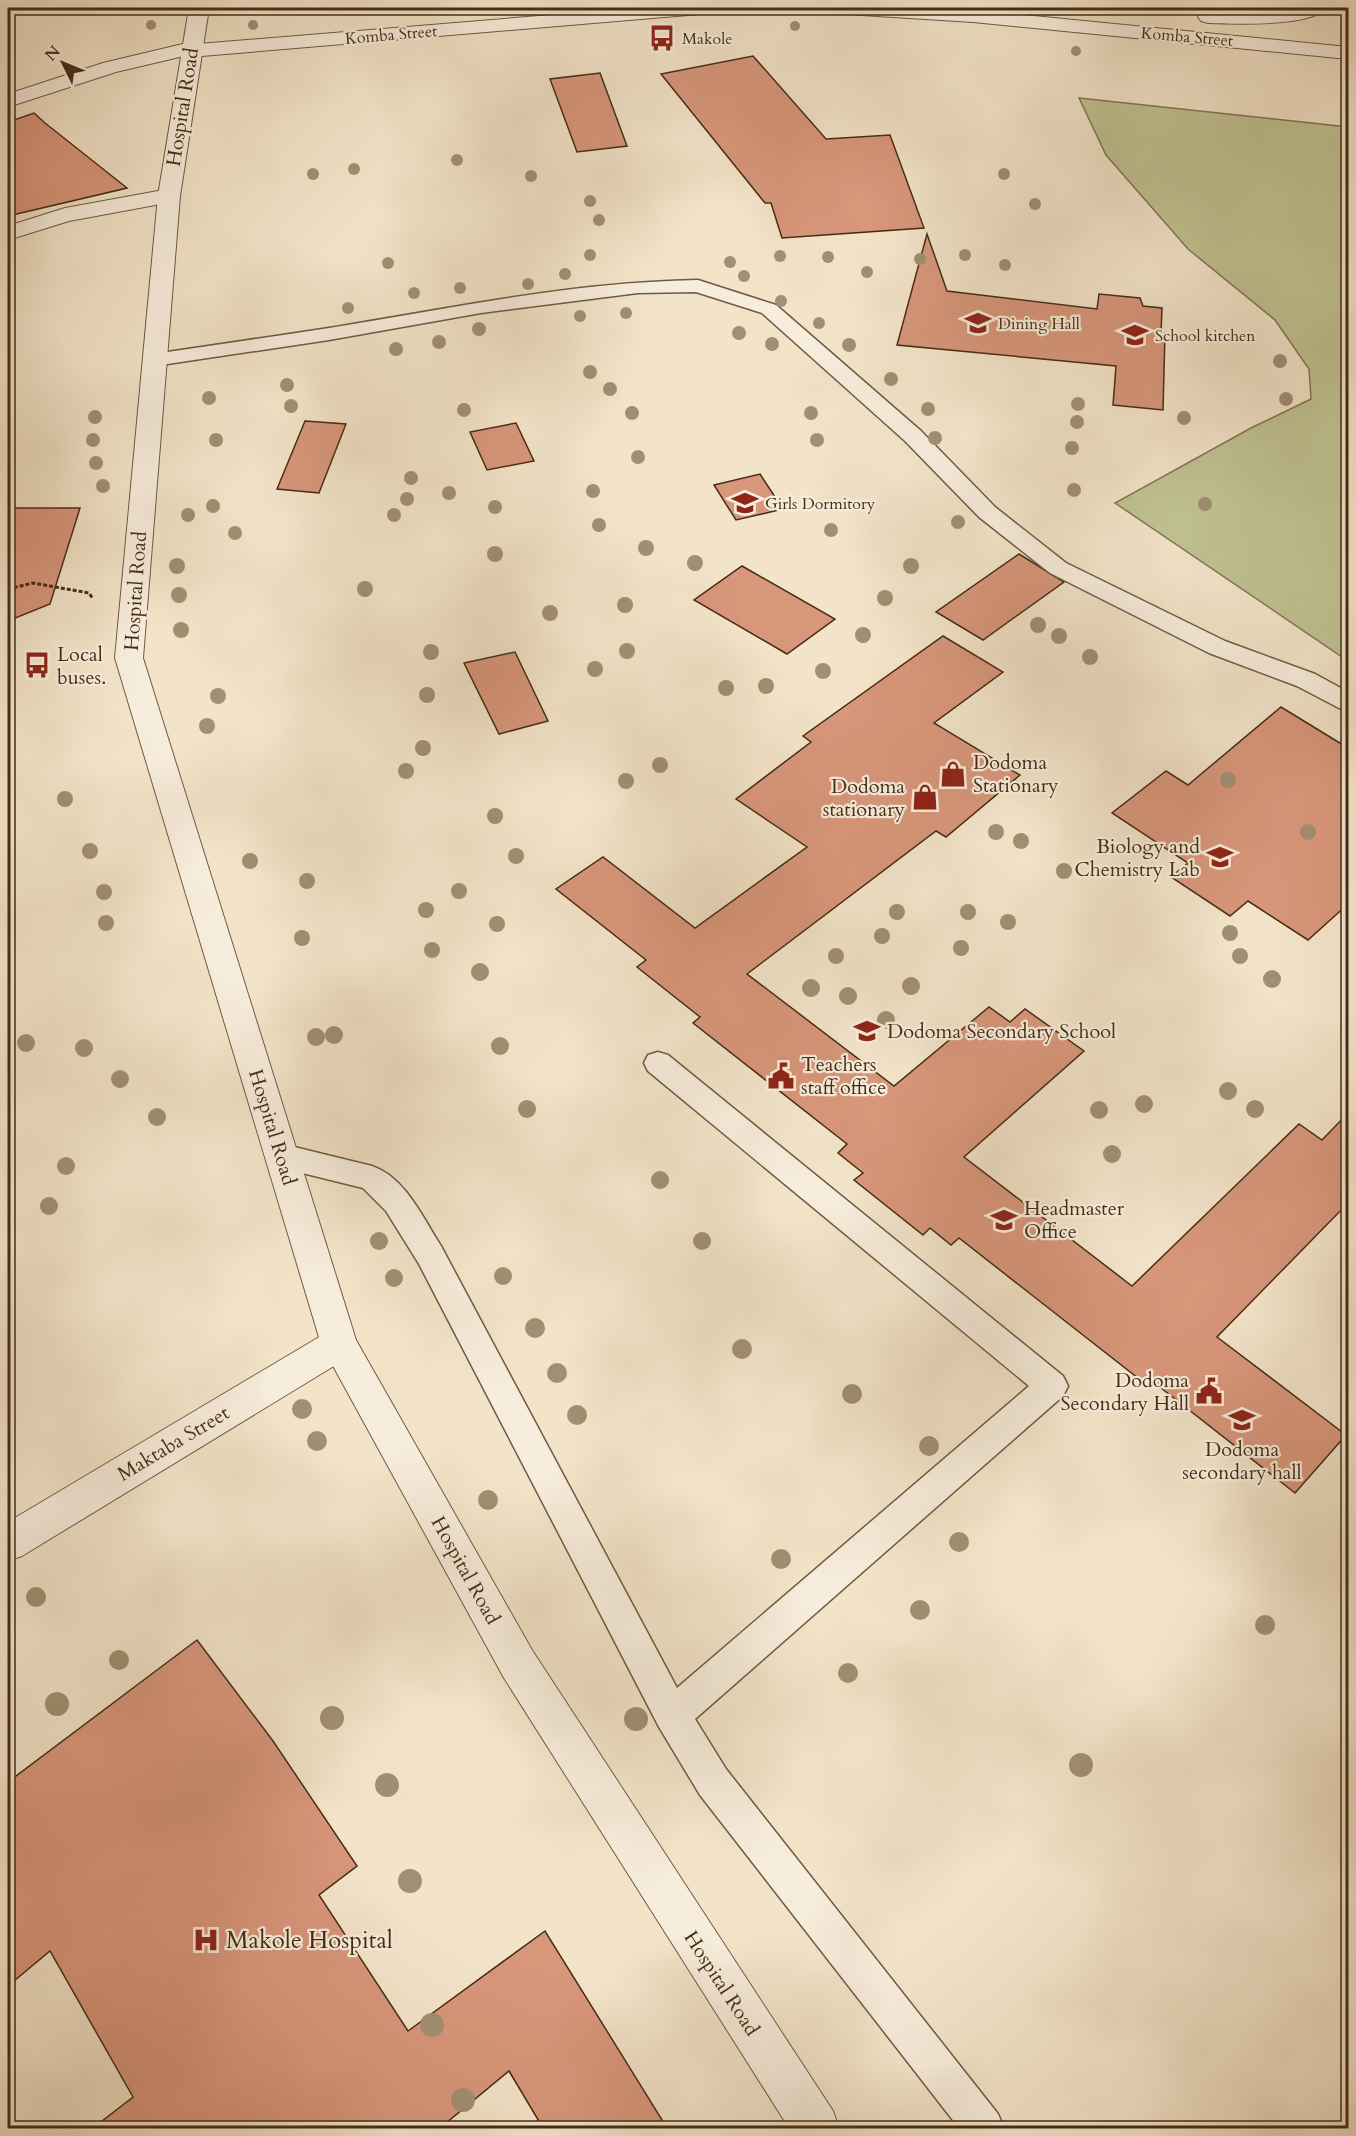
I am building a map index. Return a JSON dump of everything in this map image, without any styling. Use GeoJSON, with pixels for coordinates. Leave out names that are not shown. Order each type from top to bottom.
{"type":"FeatureCollection","features":[{"type":"Feature","properties":{"kind":"street","name":"Hospital Road"},"geometry":{"type":"LineString","coordinates":[[199,8],[169,196],[129,658],[339,1344],[518,1664],[816,2128]]}},
{"type":"Feature","properties":{"kind":"street","name":"Komba Street"},"geometry":{"type":"LineString","coordinates":[[8,101],[110,67],[191,49],[700,8]]}},
{"type":"Feature","properties":{"kind":"street","name":"Komba Street"},"geometry":{"type":"LineString","coordinates":[[845,8],[973,12],[1041,22],[1348,53]]}},
{"type":"Feature","properties":{"kind":"street"},"geometry":{"type":"LineString","coordinates":[[1191,16],[1247,20],[1302,13],[1316,8]]}},
{"type":"Feature","properties":{"kind":"street"},"geometry":{"type":"LineString","coordinates":[[1041,22],[1094,15],[1147,14]]}},
{"type":"Feature","properties":{"kind":"street"},"geometry":{"type":"LineString","coordinates":[[8,233],[65,215],[169,196]]}},
{"type":"Feature","properties":{"kind":"street","name":"Maktaba Street"},"geometry":{"type":"LineString","coordinates":[[8,1543],[339,1344]]}},
{"type":"Feature","properties":{"kind":"lane"},"geometry":{"type":"LineString","coordinates":[[154,360],[328,334],[482,307],[638,287],[698,286],[769,309],[913,436],[987,512],[1058,568],[1216,647],[1306,680],[1348,702]]}},
{"type":"Feature","properties":{"kind":"lane"},"geometry":{"type":"LineString","coordinates":[[658,1063],[1052,1386],[672,1715]]}},
{"type":"Feature","properties":{"kind":"lane"},"geometry":{"type":"LineString","coordinates":[[282,1156],[372,1178],[397,1202],[430,1255],[672,1715],[713,1782],[984,2128]]}},
{"type":"Feature","properties":{"kind":"path"},"geometry":{"type":"LineString","coordinates":[[8,589],[33,583],[89,593],[127,646],[129,658]]}},
{"type":"Feature","properties":{"kind":"green space"},"geometry":{"type":"Polygon","coordinates":[[[1079,98],[1348,127],[1348,661],[1115,503],[1251,428],[1311,399],[1309,369],[1275,320],[1188,249],[1106,155],[1079,98]]]}},
{"type":"Feature","properties":{"kind":"building"},"geometry":{"type":"Polygon","coordinates":[[[753,56],[826,139],[890,135],[924,228],[782,238],[771,203],[765,203],[661,74],[753,56]]]}},
{"type":"Feature","properties":{"kind":"building"},"geometry":{"type":"Polygon","coordinates":[[[600,73],[627,146],[577,152],[550,79],[600,73]]]}},
{"type":"Feature","properties":{"kind":"building"},"geometry":{"type":"Polygon","coordinates":[[[34,113],[127,188],[8,216],[8,122],[34,113]]]}},
{"type":"Feature","properties":{"kind":"building"},"geometry":{"type":"Polygon","coordinates":[[[927,234],[947,291],[1097,309],[1099,294],[1140,298],[1143,306],[1162,308],[1161,333],[1165,333],[1163,410],[1113,405],[1116,366],[897,345],[927,234]]]}},
{"type":"Feature","properties":{"kind":"building"},"geometry":{"type":"Polygon","coordinates":[[[305,421],[346,424],[319,493],[277,489],[305,421]]]}},
{"type":"Feature","properties":{"kind":"building"},"geometry":{"type":"Polygon","coordinates":[[[516,423],[534,461],[487,470],[470,432],[516,423]]]}},
{"type":"Feature","properties":{"kind":"building"},"geometry":{"type":"Polygon","coordinates":[[[760,474],[783,509],[736,520],[714,485],[760,474]]]}},
{"type":"Feature","properties":{"kind":"building"},"geometry":{"type":"Polygon","coordinates":[[[8,508],[80,508],[50,604],[8,621],[8,508]]]}},
{"type":"Feature","properties":{"kind":"building"},"geometry":{"type":"Polygon","coordinates":[[[1019,554],[1064,582],[983,640],[936,612],[1019,554]]]}},
{"type":"Feature","properties":{"kind":"building"},"geometry":{"type":"Polygon","coordinates":[[[742,566],[835,619],[787,654],[694,600],[742,566]]]}},
{"type":"Feature","properties":{"kind":"building"},"geometry":{"type":"Polygon","coordinates":[[[943,636],[1003,672],[934,723],[1020,775],[946,837],[936,831],[747,974],[894,1086],[989,1007],[1010,1022],[1025,1009],[1084,1051],[964,1157],[1132,1286],[1299,1124],[1322,1140],[1348,1113],[1348,1203],[1217,1337],[1346,1435],[1295,1493],[1147,1377],[1143,1382],[959,1238],[951,1245],[930,1228],[923,1235],[854,1180],[863,1173],[838,1153],[847,1144],[693,1023],[700,1017],[637,967],[646,960],[556,889],[603,857],[695,928],[807,847],[736,799],[811,742],[803,736],[943,636]]]}},
{"type":"Feature","properties":{"kind":"building"},"geometry":{"type":"Polygon","coordinates":[[[515,652],[548,721],[499,734],[464,663],[515,652]]]}},
{"type":"Feature","properties":{"kind":"building"},"geometry":{"type":"Polygon","coordinates":[[[1281,707],[1348,748],[1348,904],[1308,940],[1248,901],[1230,916],[1171,877],[1188,863],[1112,813],[1166,771],[1188,785],[1281,707]]]}},
{"type":"Feature","properties":{"kind":"building"},"geometry":{"type":"Polygon","coordinates":[[[197,1640],[273,1741],[357,1866],[319,1895],[408,2031],[545,1931],[667,2128],[543,2128],[509,2071],[440,2128],[93,2128],[133,2097],[50,1951],[8,1986],[8,1782],[197,1640]]]}},
{"type":"Feature","properties":{"kind":"place","name":"Makole"},"geometry":{"type":"Point","coordinates":[662,38]}},
{"type":"Feature","properties":{"kind":"place","name":"Dining Hall"},"geometry":{"type":"Point","coordinates":[978,323]}},
{"type":"Feature","properties":{"kind":"place","name":"School kitchen"},"geometry":{"type":"Point","coordinates":[1135,335]}},
{"type":"Feature","properties":{"kind":"place","name":"Girls Dormitory"},"geometry":{"type":"Point","coordinates":[745,503]}},
{"type":"Feature","properties":{"kind":"place","name":"Local buses."},"geometry":{"type":"Point","coordinates":[37,665]}},
{"type":"Feature","properties":{"kind":"place","name":"Dodoma Stationary"},"geometry":{"type":"Point","coordinates":[953,774]}},
{"type":"Feature","properties":{"kind":"place","name":"Dodoma stationary"},"geometry":{"type":"Point","coordinates":[925,797]}},
{"type":"Feature","properties":{"kind":"place","name":"Biology and Chemistry Lab"},"geometry":{"type":"Point","coordinates":[1220,857]}},
{"type":"Feature","properties":{"kind":"place","name":"Dodoma Secondary School"},"geometry":{"type":"Point","coordinates":[867,1031]}},
{"type":"Feature","properties":{"kind":"place","name":"Teachers staff office"},"geometry":{"type":"Point","coordinates":[781,1076]}},
{"type":"Feature","properties":{"kind":"place","name":"Headmaster Office"},"geometry":{"type":"Point","coordinates":[1004,1220]}},
{"type":"Feature","properties":{"kind":"place","name":"Dodoma Secondary Hall"},"geometry":{"type":"Point","coordinates":[1209,1391]}},
{"type":"Feature","properties":{"kind":"place","name":"Dodoma secondary hall"},"geometry":{"type":"Point","coordinates":[1242,1420]}},
{"type":"Feature","properties":{"kind":"place","name":"Makole Hospital"},"geometry":{"type":"Point","coordinates":[206,1940]}}]}
